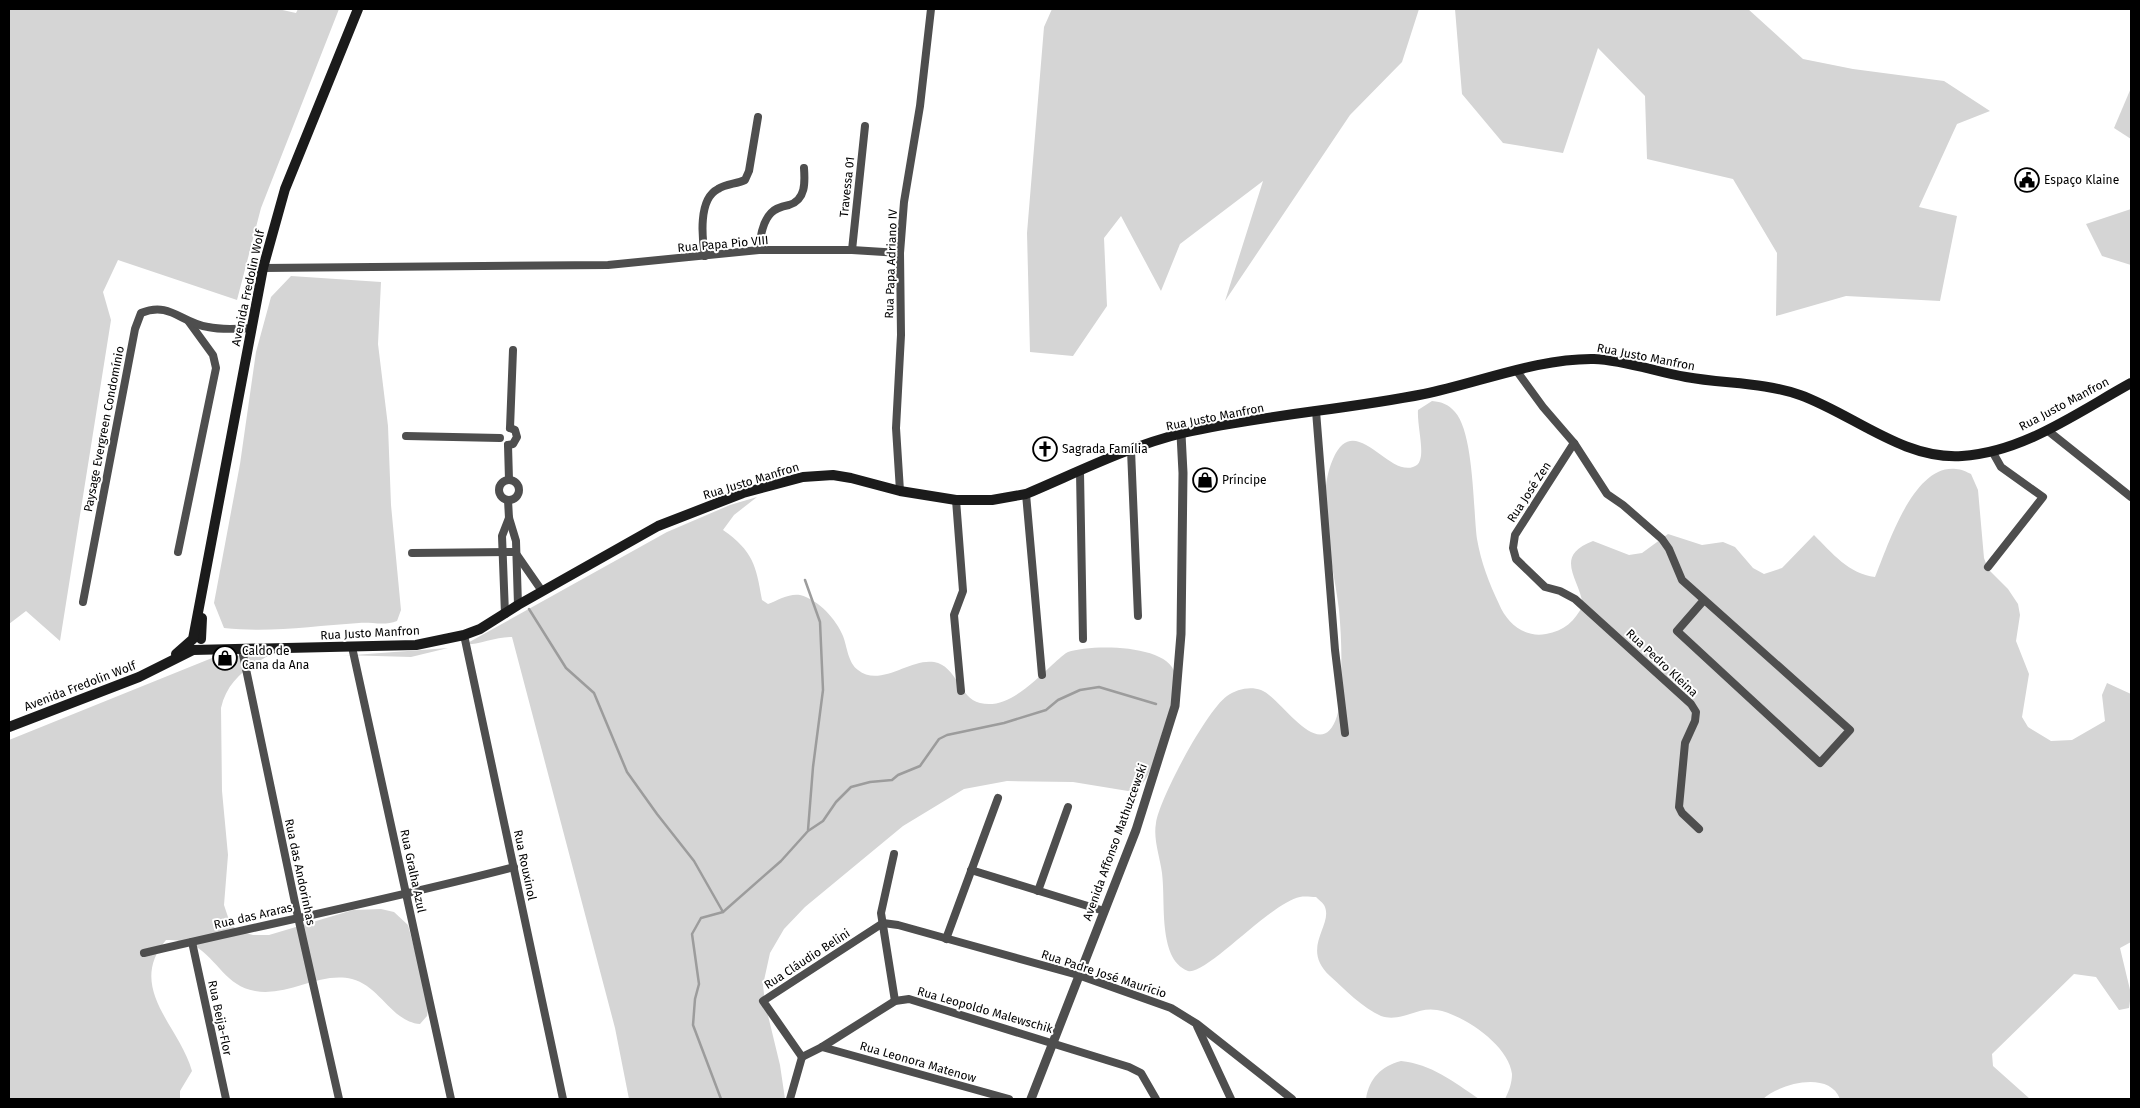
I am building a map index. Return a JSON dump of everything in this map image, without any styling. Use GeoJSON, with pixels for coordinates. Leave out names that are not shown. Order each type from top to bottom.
{"type":"FeatureCollection","features":[{"type":"Feature","properties":{"kind":"main road","name":"Avenida Fredolin Wolf"},"geometry":{"type":"LineString","coordinates":[[9,727],[116,687],[160,666],[197,643],[202,584],[263,268],[285,189],[358,9]]}},
{"type":"Feature","properties":{"kind":"main road","name":"Rua Justo Manfron"},"geometry":{"type":"LineString","coordinates":[[197,643],[242,650],[352,647],[416,644],[464,635],[480,630],[518,605],[658,526],[743,494],[803,477],[833,475],[956,500],[992,500],[1026,494],[1131,450],[1181,434],[1425,394],[1516,370],[1579,359],[1597,359],[1714,382],[1767,387],[1818,402],[1923,452],[1960,456],[1992,451],[2047,430],[2131,383]]}},
{"type":"Feature","properties":{"kind":"street","name":"Rua Papa Adriano IV"},"geometry":{"type":"LineString","coordinates":[[900,490],[896,428],[901,335],[900,253],[904,202],[920,106],[931,9]]}},
{"type":"Feature","properties":{"kind":"street"},"geometry":{"type":"LineString","coordinates":[[705,256],[702,226],[711,195],[717,189],[745,180],[758,117]]}},
{"type":"Feature","properties":{"kind":"street","name":"Travessa 01"},"geometry":{"type":"LineString","coordinates":[[852,250],[865,126]]}},
{"type":"Feature","properties":{"kind":"street"},"geometry":{"type":"LineString","coordinates":[[759,250],[764,223],[772,212],[795,203],[801,196],[805,187],[804,168]]}},
{"type":"Feature","properties":{"kind":"street","name":"Rua Papa Pio VIII"},"geometry":{"type":"LineString","coordinates":[[263,268],[623,264],[759,250],[852,250],[900,253]]}},
{"type":"Feature","properties":{"kind":"street","name":"Paysage Evergreen Condomínio"},"geometry":{"type":"LineString","coordinates":[[83,602],[131,348],[141,313],[159,308],[172,312],[189,322],[208,328],[252,328]]}},
{"type":"Feature","properties":{"kind":"street","name":"Paysage Evergreen Condomínio"},"geometry":{"type":"LineString","coordinates":[[178,552],[216,368],[213,355],[189,322]]}},
{"type":"Feature","properties":{"kind":"street"},"geometry":{"type":"LineString","coordinates":[[510,428],[513,350]]}},
{"type":"Feature","properties":{"kind":"street"},"geometry":{"type":"LineString","coordinates":[[1516,370],[1543,407],[1574,443],[1611,498],[1623,505],[1662,540],[1669,549],[1682,580],[1850,730],[1820,763],[1677,631],[1704,600]]}},
{"type":"Feature","properties":{"kind":"street"},"geometry":{"type":"LineString","coordinates":[[1316,411],[1334,640],[1345,733]]}},
{"type":"Feature","properties":{"kind":"street"},"geometry":{"type":"LineString","coordinates":[[510,428],[515,430],[517,437],[515,442],[508,445],[503,443],[500,438],[502,430],[510,428]]}},
{"type":"Feature","properties":{"kind":"street"},"geometry":{"type":"LineString","coordinates":[[2047,430],[2131,497]]}},
{"type":"Feature","properties":{"kind":"street","name":"Avenida Affonso Mathuzcewski"},"geometry":{"type":"LineString","coordinates":[[1031,1099],[1136,830],[1175,706],[1181,634],[1183,473],[1181,434]]}},
{"type":"Feature","properties":{"kind":"street"},"geometry":{"type":"LineString","coordinates":[[406,436],[500,438]]}},
{"type":"Feature","properties":{"kind":"street","name":"Rua José Zen"},"geometry":{"type":"LineString","coordinates":[[1560,591],[1545,587],[1516,559],[1513,548],[1515,535],[1574,443]]}},
{"type":"Feature","properties":{"kind":"street"},"geometry":{"type":"LineString","coordinates":[[508,445],[509,480]]}},
{"type":"Feature","properties":{"kind":"street"},"geometry":{"type":"LineString","coordinates":[[1131,450],[1138,616]]}},
{"type":"Feature","properties":{"kind":"street"},"geometry":{"type":"LineString","coordinates":[[1988,568],[2043,497],[2001,467],[1992,451]]}},
{"type":"Feature","properties":{"kind":"street"},"geometry":{"type":"LineString","coordinates":[[1080,472],[1083,639]]}},
{"type":"Feature","properties":{"kind":"street"},"geometry":{"type":"LineString","coordinates":[[508,500],[501,496],[499,489],[502,484],[509,480]]}},
{"type":"Feature","properties":{"kind":"street"},"geometry":{"type":"LineString","coordinates":[[508,500],[516,496],[518,490],[517,484],[509,480]]}},
{"type":"Feature","properties":{"kind":"street"},"geometry":{"type":"LineString","coordinates":[[1026,494],[1042,675]]}},
{"type":"Feature","properties":{"kind":"street"},"geometry":{"type":"LineString","coordinates":[[508,500],[509,518],[514,531],[517,553],[518,605]]}},
{"type":"Feature","properties":{"kind":"street"},"geometry":{"type":"LineString","coordinates":[[956,500],[963,591],[954,615],[961,691]]}},
{"type":"Feature","properties":{"kind":"street"},"geometry":{"type":"LineString","coordinates":[[505,614],[502,552],[503,530],[509,518]]}},
{"type":"Feature","properties":{"kind":"street"},"geometry":{"type":"LineString","coordinates":[[412,553],[517,553]]}},
{"type":"Feature","properties":{"kind":"street"},"geometry":{"type":"LineString","coordinates":[[517,553],[542,591]]}},
{"type":"Feature","properties":{"kind":"street","name":"Rua Pedro Kleina"},"geometry":{"type":"LineString","coordinates":[[1560,591],[1575,599],[1691,704],[1696,712],[1695,721],[1686,743],[1679,807],[1682,813],[1699,829]]}},
{"type":"Feature","properties":{"kind":"street","name":"Rua Rouxinol"},"geometry":{"type":"LineString","coordinates":[[464,635],[563,1099]]}},
{"type":"Feature","properties":{"kind":"street","name":"Rua Gralha Azul"},"geometry":{"type":"LineString","coordinates":[[352,647],[451,1099]]}},
{"type":"Feature","properties":{"kind":"street","name":"Rua das Andorinhas"},"geometry":{"type":"LineString","coordinates":[[242,650],[298,917],[339,1099]]}},
{"type":"Feature","properties":{"kind":"street"},"geometry":{"type":"LineString","coordinates":[[946,939],[998,798]]}},
{"type":"Feature","properties":{"kind":"street"},"geometry":{"type":"LineString","coordinates":[[1038,891],[1068,806]]}},
{"type":"Feature","properties":{"kind":"street"},"geometry":{"type":"LineString","coordinates":[[790,1099],[802,1057],[822,1047],[895,1002],[881,906],[894,854]]}},
{"type":"Feature","properties":{"kind":"street","name":"Rua das Araras"},"geometry":{"type":"LineString","coordinates":[[144,953],[298,917],[407,895],[514,867]]}},
{"type":"Feature","properties":{"kind":"street"},"geometry":{"type":"LineString","coordinates":[[971,870],[1104,910]]}},
{"type":"Feature","properties":{"kind":"street","name":"Rua Padre José Maurício"},"geometry":{"type":"LineString","coordinates":[[882,923],[898,925],[1078,975],[1170,1008],[1196,1024],[1292,1099]]}},
{"type":"Feature","properties":{"kind":"street","name":"Rua Cláudio Belini"},"geometry":{"type":"LineString","coordinates":[[802,1057],[763,1000],[882,923]]}},
{"type":"Feature","properties":{"kind":"street","name":"Rua Beija-Flor"},"geometry":{"type":"LineString","coordinates":[[192,942],[226,1099]]}},
{"type":"Feature","properties":{"kind":"street","name":"Rua Leopoldo Malewschik"},"geometry":{"type":"LineString","coordinates":[[895,1002],[909,999],[1129,1067],[1140,1073],[1156,1099]]}},
{"type":"Feature","properties":{"kind":"street"},"geometry":{"type":"LineString","coordinates":[[1196,1024],[1232,1099]]}},
{"type":"Feature","properties":{"kind":"street","name":"Rua Leonora Matenow"},"geometry":{"type":"LineString","coordinates":[[822,1047],[1009,1099]]}},
{"type":"Feature","properties":{"kind":"shaded area"},"geometry":{"type":"Polygon","coordinates":[[[9,9],[278,9],[296,13],[298,9],[339,9],[261,208],[237,300],[118,260],[103,292],[111,320],[60,641],[26,611],[9,624],[9,9]]]}},
{"type":"Feature","properties":{"kind":"shaded area"},"geometry":{"type":"Polygon","coordinates":[[[1052,9],[1419,9],[1402,62],[1350,115],[1225,301],[1263,181],[1180,244],[1161,291],[1121,216],[1104,238],[1107,306],[1073,356],[1030,352],[1027,233],[1044,27],[1052,9]]]}},
{"type":"Feature","properties":{"kind":"shaded area"},"geometry":{"type":"Polygon","coordinates":[[[1455,9],[1748,9],[1803,59],[1853,69],[1944,81],[1990,111],[1957,124],[1919,207],[1957,216],[1940,301],[1846,296],[1776,316],[1777,253],[1733,179],[1647,159],[1645,96],[1598,48],[1563,153],[1503,143],[1462,94],[1455,9]]]}},
{"type":"Feature","properties":{"kind":"shaded area"},"geometry":{"type":"Polygon","coordinates":[[[2131,88],[2131,139],[2114,128],[2131,88]]]}},
{"type":"Feature","properties":{"kind":"shaded area"},"geometry":{"type":"Polygon","coordinates":[[[2131,209],[2131,265],[2102,256],[2086,224],[2131,209]]]}},
{"type":"Feature","properties":{"kind":"shaded area"},"geometry":{"type":"Polygon","coordinates":[[[291,276],[381,282],[378,344],[388,426],[391,505],[401,610],[397,621],[383,624],[359,623],[275,629],[224,628],[214,603],[240,464],[256,352],[271,297],[291,276]]]}},
{"type":"Feature","properties":{"kind":"shaded area"},"geometry":{"type":"Polygon","coordinates":[[[1432,401],[1450,407],[1461,422],[1466,436],[1472,472],[1477,539],[1483,564],[1502,611],[1517,628],[1530,634],[1552,633],[1564,628],[1580,611],[1583,605],[1571,561],[1574,554],[1581,547],[1593,541],[1629,555],[1642,553],[1668,534],[1702,545],[1723,542],[1735,547],[1753,568],[1764,574],[1782,568],[1814,535],[1841,562],[1857,572],[1875,577],[1904,509],[1927,479],[1941,471],[1956,469],[1971,474],[1978,490],[1984,558],[1988,569],[2008,589],[2018,604],[2020,615],[2016,641],[2029,674],[2022,717],[2028,727],[2051,741],[2072,740],[2105,721],[2102,695],[2107,683],[2131,694],[2131,942],[2120,948],[2131,994],[2129,1008],[2119,1010],[2096,977],[2074,974],[1992,1054],[1993,1066],[2030,1099],[1840,1099],[1834,1090],[1826,1085],[1815,1082],[1803,1082],[1780,1089],[1763,1099],[1505,1099],[1512,1077],[1509,1063],[1503,1052],[1494,1042],[1471,1024],[1447,1013],[1430,1009],[1388,1018],[1381,1016],[1361,1003],[1330,976],[1321,965],[1318,955],[1317,946],[1326,913],[1324,905],[1316,897],[1300,897],[1287,902],[1197,970],[1188,971],[1180,966],[1171,954],[1166,934],[1162,873],[1155,835],[1159,811],[1166,794],[1208,718],[1218,704],[1235,692],[1248,688],[1261,690],[1269,695],[1300,725],[1311,732],[1321,734],[1330,730],[1337,716],[1341,691],[1339,610],[1325,514],[1325,494],[1333,459],[1341,446],[1351,441],[1361,442],[1392,463],[1403,467],[1413,467],[1419,463],[1421,456],[1418,410],[1432,401]]]}},
{"type":"Feature","properties":{"kind":"shaded area"},"geometry":{"type":"Polygon","coordinates":[[[757,497],[734,515],[723,530],[741,545],[752,560],[758,577],[762,600],[768,604],[784,597],[800,595],[814,601],[836,623],[843,636],[852,663],[858,670],[867,675],[876,676],[915,664],[934,662],[948,669],[962,689],[973,700],[990,704],[1010,699],[1019,693],[1068,652],[1094,648],[1128,649],[1159,657],[1170,664],[1176,681],[1174,695],[1151,768],[1139,788],[1128,791],[1073,782],[1007,781],[964,789],[903,826],[805,907],[784,929],[770,953],[763,985],[765,1003],[780,1065],[785,1099],[629,1099],[615,1028],[512,637],[464,645],[667,532],[730,505],[757,497]]]}},
{"type":"Feature","properties":{"kind":"shaded area"},"geometry":{"type":"Polygon","coordinates":[[[448,648],[411,657],[342,655],[354,655],[448,648]]]}},
{"type":"Feature","properties":{"kind":"shaded area"},"geometry":{"type":"Polygon","coordinates":[[[217,656],[268,656],[245,671],[232,683],[221,708],[222,791],[228,855],[224,905],[230,923],[238,931],[253,935],[269,935],[353,910],[381,909],[394,912],[408,925],[429,1004],[427,1016],[420,1024],[410,1022],[394,1011],[362,983],[340,977],[328,978],[280,991],[255,991],[237,984],[229,978],[210,958],[195,946],[181,941],[166,940],[155,958],[151,974],[153,990],[159,1006],[186,1054],[192,1071],[180,1091],[180,1099],[9,1099],[9,740],[217,656]]]}},
{"type":"Feature","properties":{"kind":"shaded area"},"geometry":{"type":"Polygon","coordinates":[[[1401,1061],[1432,1070],[1479,1099],[1366,1099],[1370,1085],[1377,1074],[1388,1066],[1401,1061]]]}},
{"type":"Feature","properties":{"kind":"waterway"},"geometry":{"type":"LineString","coordinates":[[805,580],[820,622],[823,690],[813,767],[808,830]]}},
{"type":"Feature","properties":{"kind":"waterway"},"geometry":{"type":"LineString","coordinates":[[529,609],[566,668],[594,693],[627,772],[694,861],[723,912]]}},
{"type":"Feature","properties":{"kind":"waterway"},"geometry":{"type":"LineString","coordinates":[[721,1099],[693,1025],[695,999],[699,984],[692,934],[701,918],[723,912],[781,861],[808,831],[823,821],[836,802],[851,787],[870,782],[892,780],[898,775],[920,766],[939,739],[947,735],[1004,723],[1046,710],[1058,700],[1080,690],[1099,687],[1156,704]]}},
{"type":"Feature","properties":{"kind":"place","name":"Espaço Klaine"},"geometry":{"type":"Point","coordinates":[2027,180]}},
{"type":"Feature","properties":{"kind":"place","name":"Sagrada Família"},"geometry":{"type":"Point","coordinates":[1045,449]}},
{"type":"Feature","properties":{"kind":"place","name":"Príncipe"},"geometry":{"type":"Point","coordinates":[1205,480]}},
{"type":"Feature","properties":{"kind":"place","name":"Caldo de Cana da Ana"},"geometry":{"type":"Point","coordinates":[225,658]}}]}
